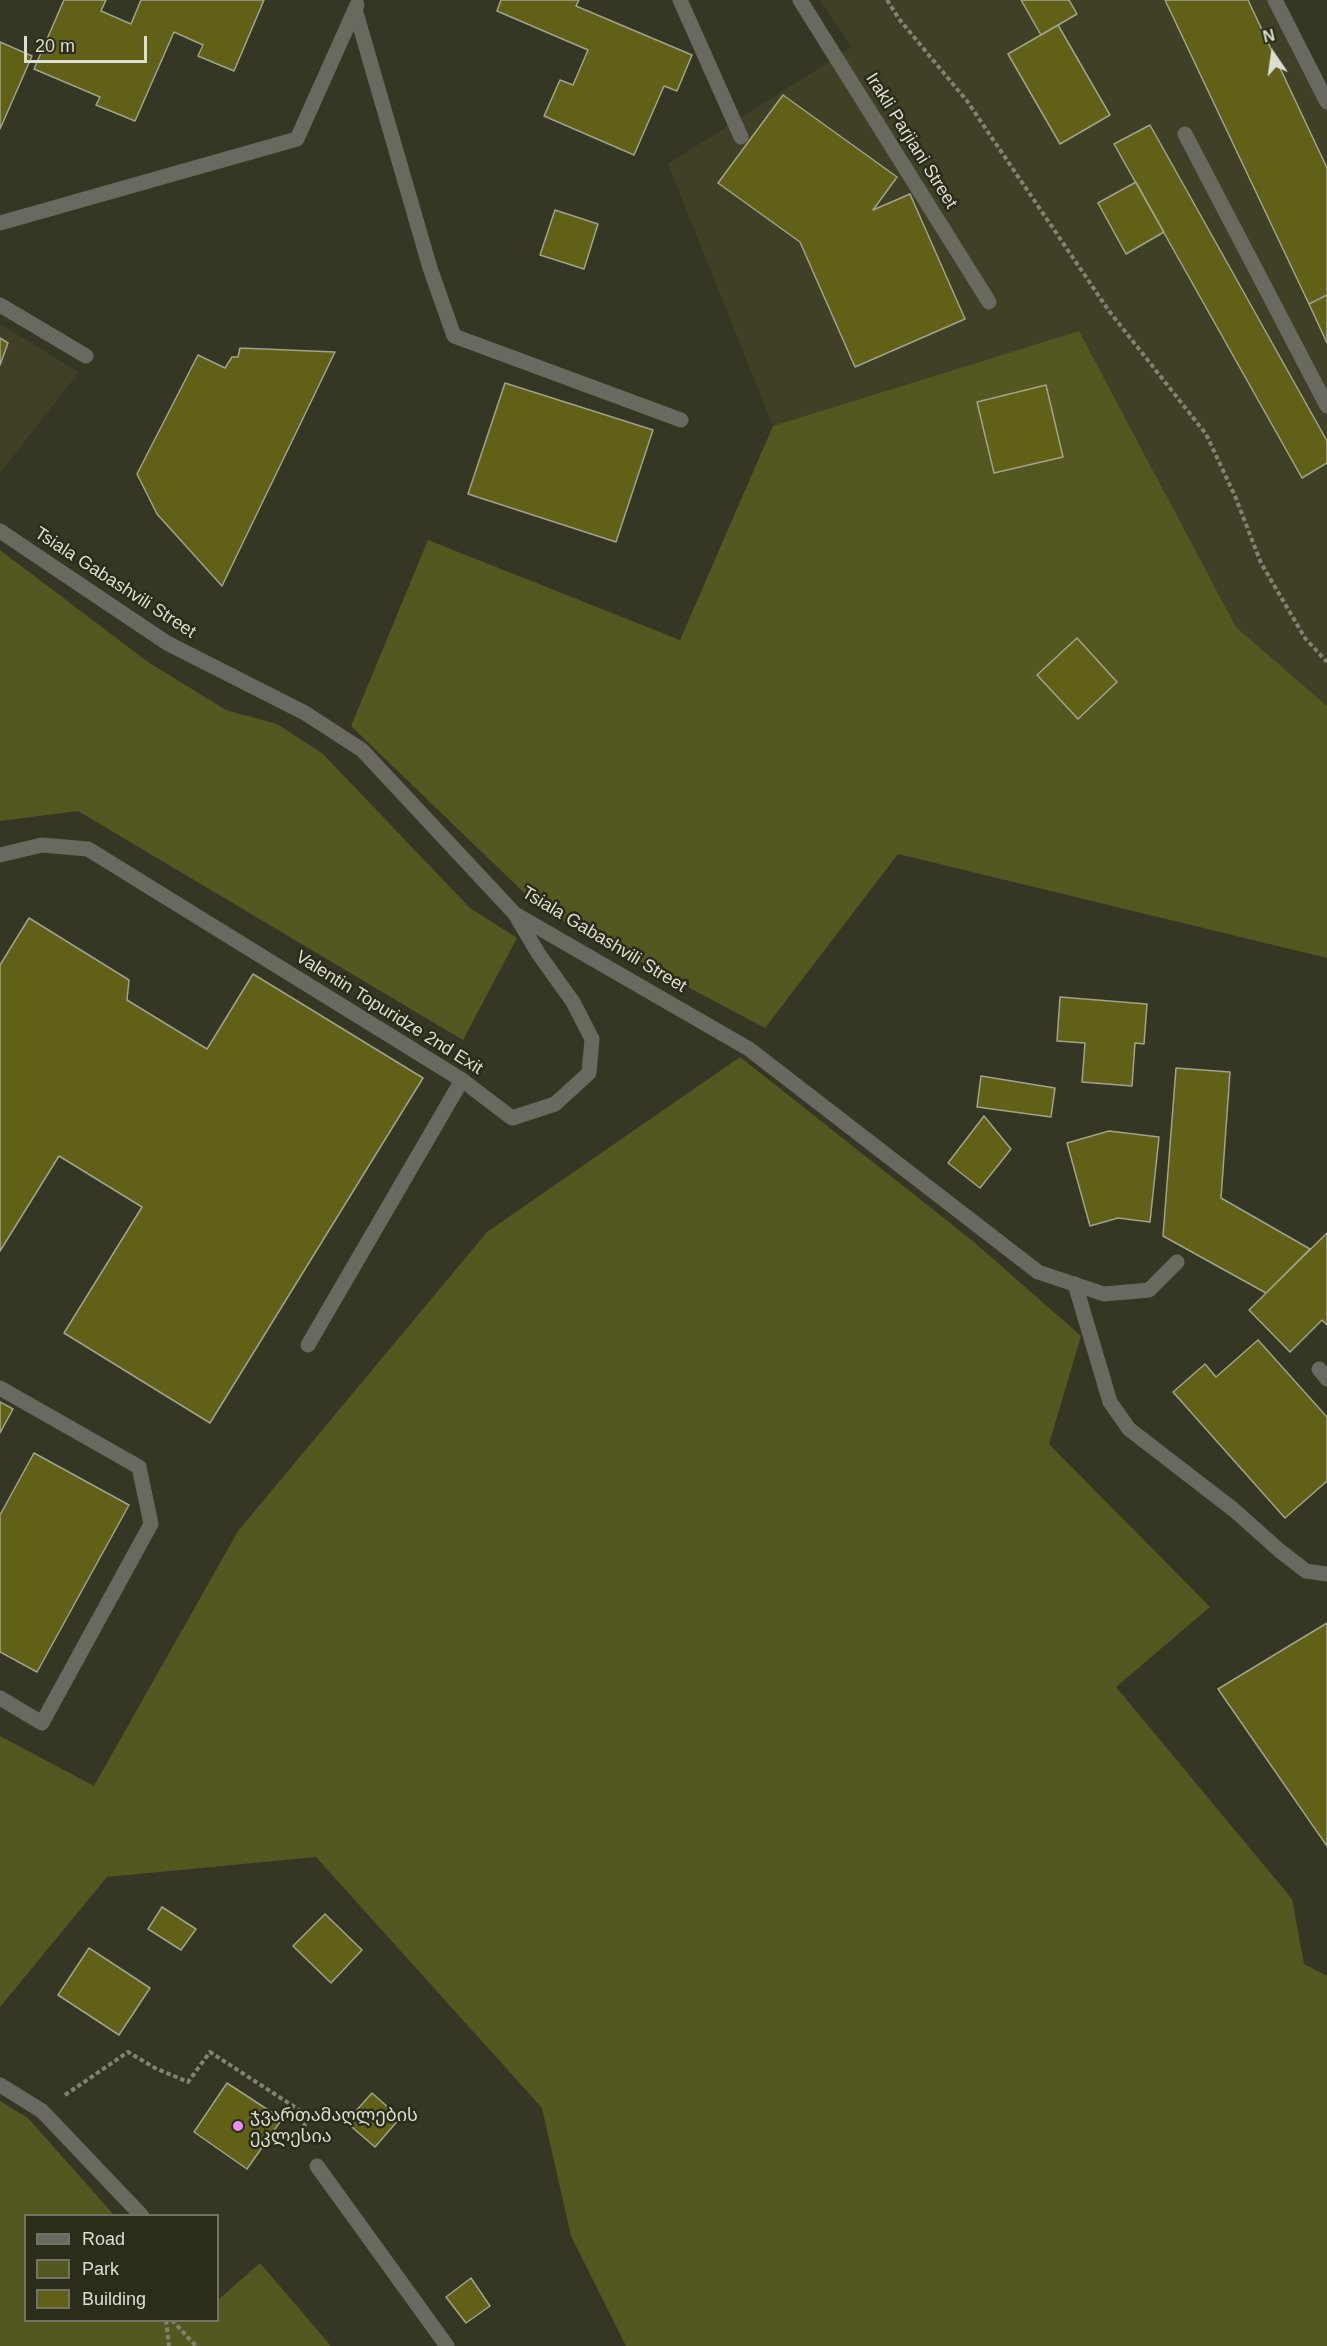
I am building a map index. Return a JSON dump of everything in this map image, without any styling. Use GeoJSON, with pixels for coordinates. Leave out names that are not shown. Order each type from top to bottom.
{"type":"FeatureCollection","features":[{"type":"Feature","properties":{"kind":"street"},"geometry":{"type":"LineString","coordinates":[[680,0],[741,136]]}},
{"type":"Feature","properties":{"kind":"street","name":"Irakli Parjiani Street"},"geometry":{"type":"LineString","coordinates":[[800,0],[989,302]]}},
{"type":"Feature","properties":{"kind":"street"},"geometry":{"type":"LineString","coordinates":[[1275,0],[1327,102]]}},
{"type":"Feature","properties":{"kind":"street"},"geometry":{"type":"LineString","coordinates":[[0,224],[297,139],[357,5]]}},
{"type":"Feature","properties":{"kind":"street"},"geometry":{"type":"LineString","coordinates":[[357,5],[430,268],[454,336],[681,420]]}},
{"type":"Feature","properties":{"kind":"street"},"geometry":{"type":"LineString","coordinates":[[1185,134],[1327,406]]}},
{"type":"Feature","properties":{"kind":"street"},"geometry":{"type":"LineString","coordinates":[[0,305],[86,356]]}},
{"type":"Feature","properties":{"kind":"street","name":"Tsiala Gabashvili Street"},"geometry":{"type":"LineString","coordinates":[[0,531],[167,643],[306,713],[362,750],[515,914],[749,1049],[1038,1272],[1104,1294],[1149,1290],[1177,1262]]}},
{"type":"Feature","properties":{"kind":"street","name":"Valentin Topuridze 2nd Exit"},"geometry":{"type":"LineString","coordinates":[[0,855],[42,845],[88,849],[462,1080],[512,1118],[555,1104],[589,1073],[592,1039],[573,1002],[538,953],[515,914]]}},
{"type":"Feature","properties":{"kind":"street"},"geometry":{"type":"LineString","coordinates":[[308,1345],[462,1080]]}},
{"type":"Feature","properties":{"kind":"street"},"geometry":{"type":"LineString","coordinates":[[1075,1284],[1110,1402],[1129,1429],[1234,1510],[1306,1571],[1327,1574]]}},
{"type":"Feature","properties":{"kind":"street"},"geometry":{"type":"LineString","coordinates":[[0,1388],[139,1467],[151,1524],[42,1723],[0,1698]]}},
{"type":"Feature","properties":{"kind":"street"},"geometry":{"type":"LineString","coordinates":[[0,2085],[42,2110],[140,2214]]}},
{"type":"Feature","properties":{"kind":"street"},"geometry":{"type":"LineString","coordinates":[[317,2166],[447,2346]]}},
{"type":"Feature","properties":{"kind":"path"},"geometry":{"type":"LineString","coordinates":[[887,0],[899,19],[967,101],[1109,311],[1206,434],[1235,495],[1261,563],[1305,638],[1327,662]]}},
{"type":"Feature","properties":{"kind":"path"},"geometry":{"type":"LineString","coordinates":[[42,2110],[128,2052],[188,2082],[210,2052],[310,2117],[293,2142],[317,2166]]}},
{"type":"Feature","properties":{"kind":"path"},"geometry":{"type":"LineString","coordinates":[[166,2322],[170,2346]]}},
{"type":"Feature","properties":{"kind":"path"},"geometry":{"type":"LineString","coordinates":[[174,2322],[196,2346]]}},
{"type":"Feature","properties":{"kind":"shaded area"},"geometry":{"type":"Polygon","coordinates":[[[819,0],[1270,0],[1327,105],[1327,706],[1236,627],[1079,331],[773,426],[668,164],[852,47],[819,0]]]}},
{"type":"Feature","properties":{"kind":"shaded area"},"geometry":{"type":"Polygon","coordinates":[[[0,324],[79,372],[0,473],[0,324]]]}},
{"type":"Feature","properties":{"kind":"green space"},"geometry":{"type":"Polygon","coordinates":[[[1079,331],[1236,627],[1327,706],[1327,958],[898,854],[765,1028],[541,909],[351,726],[428,540],[680,640],[773,426],[1079,331]]]}},
{"type":"Feature","properties":{"kind":"green space"},"geometry":{"type":"Polygon","coordinates":[[[0,550],[148,662],[226,710],[277,724],[323,754],[470,908],[517,938],[463,1040],[78,811],[0,821],[0,550]]]}},
{"type":"Feature","properties":{"kind":"green space"},"geometry":{"type":"Polygon","coordinates":[[[740,1057],[974,1242],[1081,1336],[1049,1444],[1210,1607],[1116,1687],[1292,1899],[1304,1964],[1327,1976],[1327,2346],[626,2346],[571,2236],[542,2108],[316,1857],[107,1877],[0,2007],[0,1736],[94,1786],[238,1531],[487,1232],[740,1057]]]}},
{"type":"Feature","properties":{"kind":"green space"},"geometry":{"type":"Polygon","coordinates":[[[0,2101],[28,2118],[113,2214],[24,2214],[24,2322],[219,2322],[219,2299],[260,2263],[331,2346],[0,2346],[0,2101]]]}},
{"type":"Feature","properties":{"kind":"building"},"geometry":{"type":"Polygon","coordinates":[[[64,0],[106,0],[101,11],[131,24],[141,0],[264,0],[234,71],[198,56],[203,45],[174,32],[135,121],[96,105],[100,97],[34,69],[64,0]]]}},
{"type":"Feature","properties":{"kind":"building"},"geometry":{"type":"Polygon","coordinates":[[[501,0],[579,0],[576,6],[692,55],[677,91],[664,86],[634,155],[544,116],[560,80],[573,85],[588,50],[497,11],[501,0]]]}},
{"type":"Feature","properties":{"kind":"building"},"geometry":{"type":"Polygon","coordinates":[[[1021,0],[1069,0],[1077,14],[1041,35],[1021,0]]]}},
{"type":"Feature","properties":{"kind":"building"},"geometry":{"type":"Polygon","coordinates":[[[1165,0],[1248,0],[1327,168],[1327,295],[1309,304],[1165,0]]]}},
{"type":"Feature","properties":{"kind":"building"},"geometry":{"type":"Polygon","coordinates":[[[1058,25],[1110,115],[1060,144],[1008,54],[1058,25]]]}},
{"type":"Feature","properties":{"kind":"building"},"geometry":{"type":"Polygon","coordinates":[[[0,42],[32,56],[0,129],[0,42]]]}},
{"type":"Feature","properties":{"kind":"building"},"geometry":{"type":"Polygon","coordinates":[[[783,95],[897,177],[873,210],[910,194],[965,319],[855,367],[800,242],[718,183],[783,95]]]}},
{"type":"Feature","properties":{"kind":"building"},"geometry":{"type":"Polygon","coordinates":[[[1150,125],[1327,441],[1327,463],[1302,478],[1114,144],[1150,125]]]}},
{"type":"Feature","properties":{"kind":"building"},"geometry":{"type":"Polygon","coordinates":[[[1136,182],[1164,232],[1126,254],[1098,203],[1136,182]]]}},
{"type":"Feature","properties":{"kind":"building"},"geometry":{"type":"Polygon","coordinates":[[[555,210],[598,224],[584,269],[540,255],[555,210]]]}},
{"type":"Feature","properties":{"kind":"building"},"geometry":{"type":"Polygon","coordinates":[[[1327,295],[1327,343],[1309,304],[1327,295]]]}},
{"type":"Feature","properties":{"kind":"building"},"geometry":{"type":"Polygon","coordinates":[[[0,338],[8,343],[0,365],[0,338]]]}},
{"type":"Feature","properties":{"kind":"building"},"geometry":{"type":"Polygon","coordinates":[[[240,348],[335,352],[222,586],[157,514],[137,474],[198,355],[225,368],[232,357],[238,357],[240,348]]]}},
{"type":"Feature","properties":{"kind":"building"},"geometry":{"type":"Polygon","coordinates":[[[505,383],[653,430],[616,542],[468,494],[505,383]]]}},
{"type":"Feature","properties":{"kind":"building"},"geometry":{"type":"Polygon","coordinates":[[[1046,385],[1063,457],[994,473],[977,402],[1046,385]]]}},
{"type":"Feature","properties":{"kind":"building"},"geometry":{"type":"Polygon","coordinates":[[[1077,638],[1117,682],[1078,719],[1037,675],[1077,638]]]}},
{"type":"Feature","properties":{"kind":"building"},"geometry":{"type":"Polygon","coordinates":[[[29,918],[129,980],[127,1000],[207,1049],[253,974],[423,1078],[210,1423],[64,1333],[142,1207],[59,1156],[0,1251],[0,965],[29,918]]]}},
{"type":"Feature","properties":{"kind":"building"},"geometry":{"type":"Polygon","coordinates":[[[1060,997],[1147,1004],[1144,1044],[1135,1043],[1132,1086],[1082,1082],[1085,1043],[1057,1041],[1060,997]]]}},
{"type":"Feature","properties":{"kind":"building"},"geometry":{"type":"Polygon","coordinates":[[[1176,1068],[1230,1072],[1221,1198],[1310,1249],[1266,1293],[1163,1236],[1176,1068]]]}},
{"type":"Feature","properties":{"kind":"building"},"geometry":{"type":"Polygon","coordinates":[[[981,1076],[1055,1088],[1051,1117],[977,1107],[981,1076]]]}},
{"type":"Feature","properties":{"kind":"building"},"geometry":{"type":"Polygon","coordinates":[[[984,1116],[1011,1149],[980,1188],[948,1163],[984,1116]]]}},
{"type":"Feature","properties":{"kind":"building"},"geometry":{"type":"Polygon","coordinates":[[[1109,1131],[1159,1137],[1150,1222],[1118,1218],[1090,1226],[1067,1143],[1109,1131]]]}},
{"type":"Feature","properties":{"kind":"building"},"geometry":{"type":"Polygon","coordinates":[[[1327,1233],[1327,1325],[1322,1320],[1290,1352],[1249,1310],[1327,1233]]]}},
{"type":"Feature","properties":{"kind":"building"},"geometry":{"type":"Polygon","coordinates":[[[1258,1340],[1327,1417],[1327,1481],[1285,1518],[1173,1392],[1205,1364],[1216,1377],[1258,1340]]]}},
{"type":"Feature","properties":{"kind":"building"},"geometry":{"type":"Polygon","coordinates":[[[0,1402],[13,1409],[0,1433],[0,1402]]]}},
{"type":"Feature","properties":{"kind":"building"},"geometry":{"type":"Polygon","coordinates":[[[34,1453],[129,1505],[37,1672],[0,1652],[0,1515],[34,1453]]]}},
{"type":"Feature","properties":{"kind":"building"},"geometry":{"type":"Polygon","coordinates":[[[1327,1623],[1327,1846],[1218,1689],[1327,1623]]]}},
{"type":"Feature","properties":{"kind":"building"},"geometry":{"type":"Polygon","coordinates":[[[162,1907],[196,1929],[181,1950],[148,1929],[162,1907]]]}},
{"type":"Feature","properties":{"kind":"building"},"geometry":{"type":"Polygon","coordinates":[[[325,1914],[362,1950],[331,1983],[293,1946],[325,1914]]]}},
{"type":"Feature","properties":{"kind":"building"},"geometry":{"type":"Polygon","coordinates":[[[89,1948],[150,1988],[119,2035],[58,1995],[89,1948]]]}},
{"type":"Feature","properties":{"kind":"building","name":"ჯვართამაღლების ეკლესია"},"geometry":{"type":"Polygon","coordinates":[[[227,2083],[282,2119],[247,2169],[194,2132],[227,2083]]]}},
{"type":"Feature","properties":{"kind":"building"},"geometry":{"type":"Polygon","coordinates":[[[372,2093],[400,2118],[375,2147],[346,2122],[372,2093]]]}},
{"type":"Feature","properties":{"kind":"building"},"geometry":{"type":"Polygon","coordinates":[[[471,2278],[490,2306],[466,2323],[446,2297],[471,2278]]]}},
{"type":"Feature","properties":{"kind":"place","name":"ჯვართამაღლების ეკლესია"},"geometry":{"type":"Point","coordinates":[238,2126]}}]}
